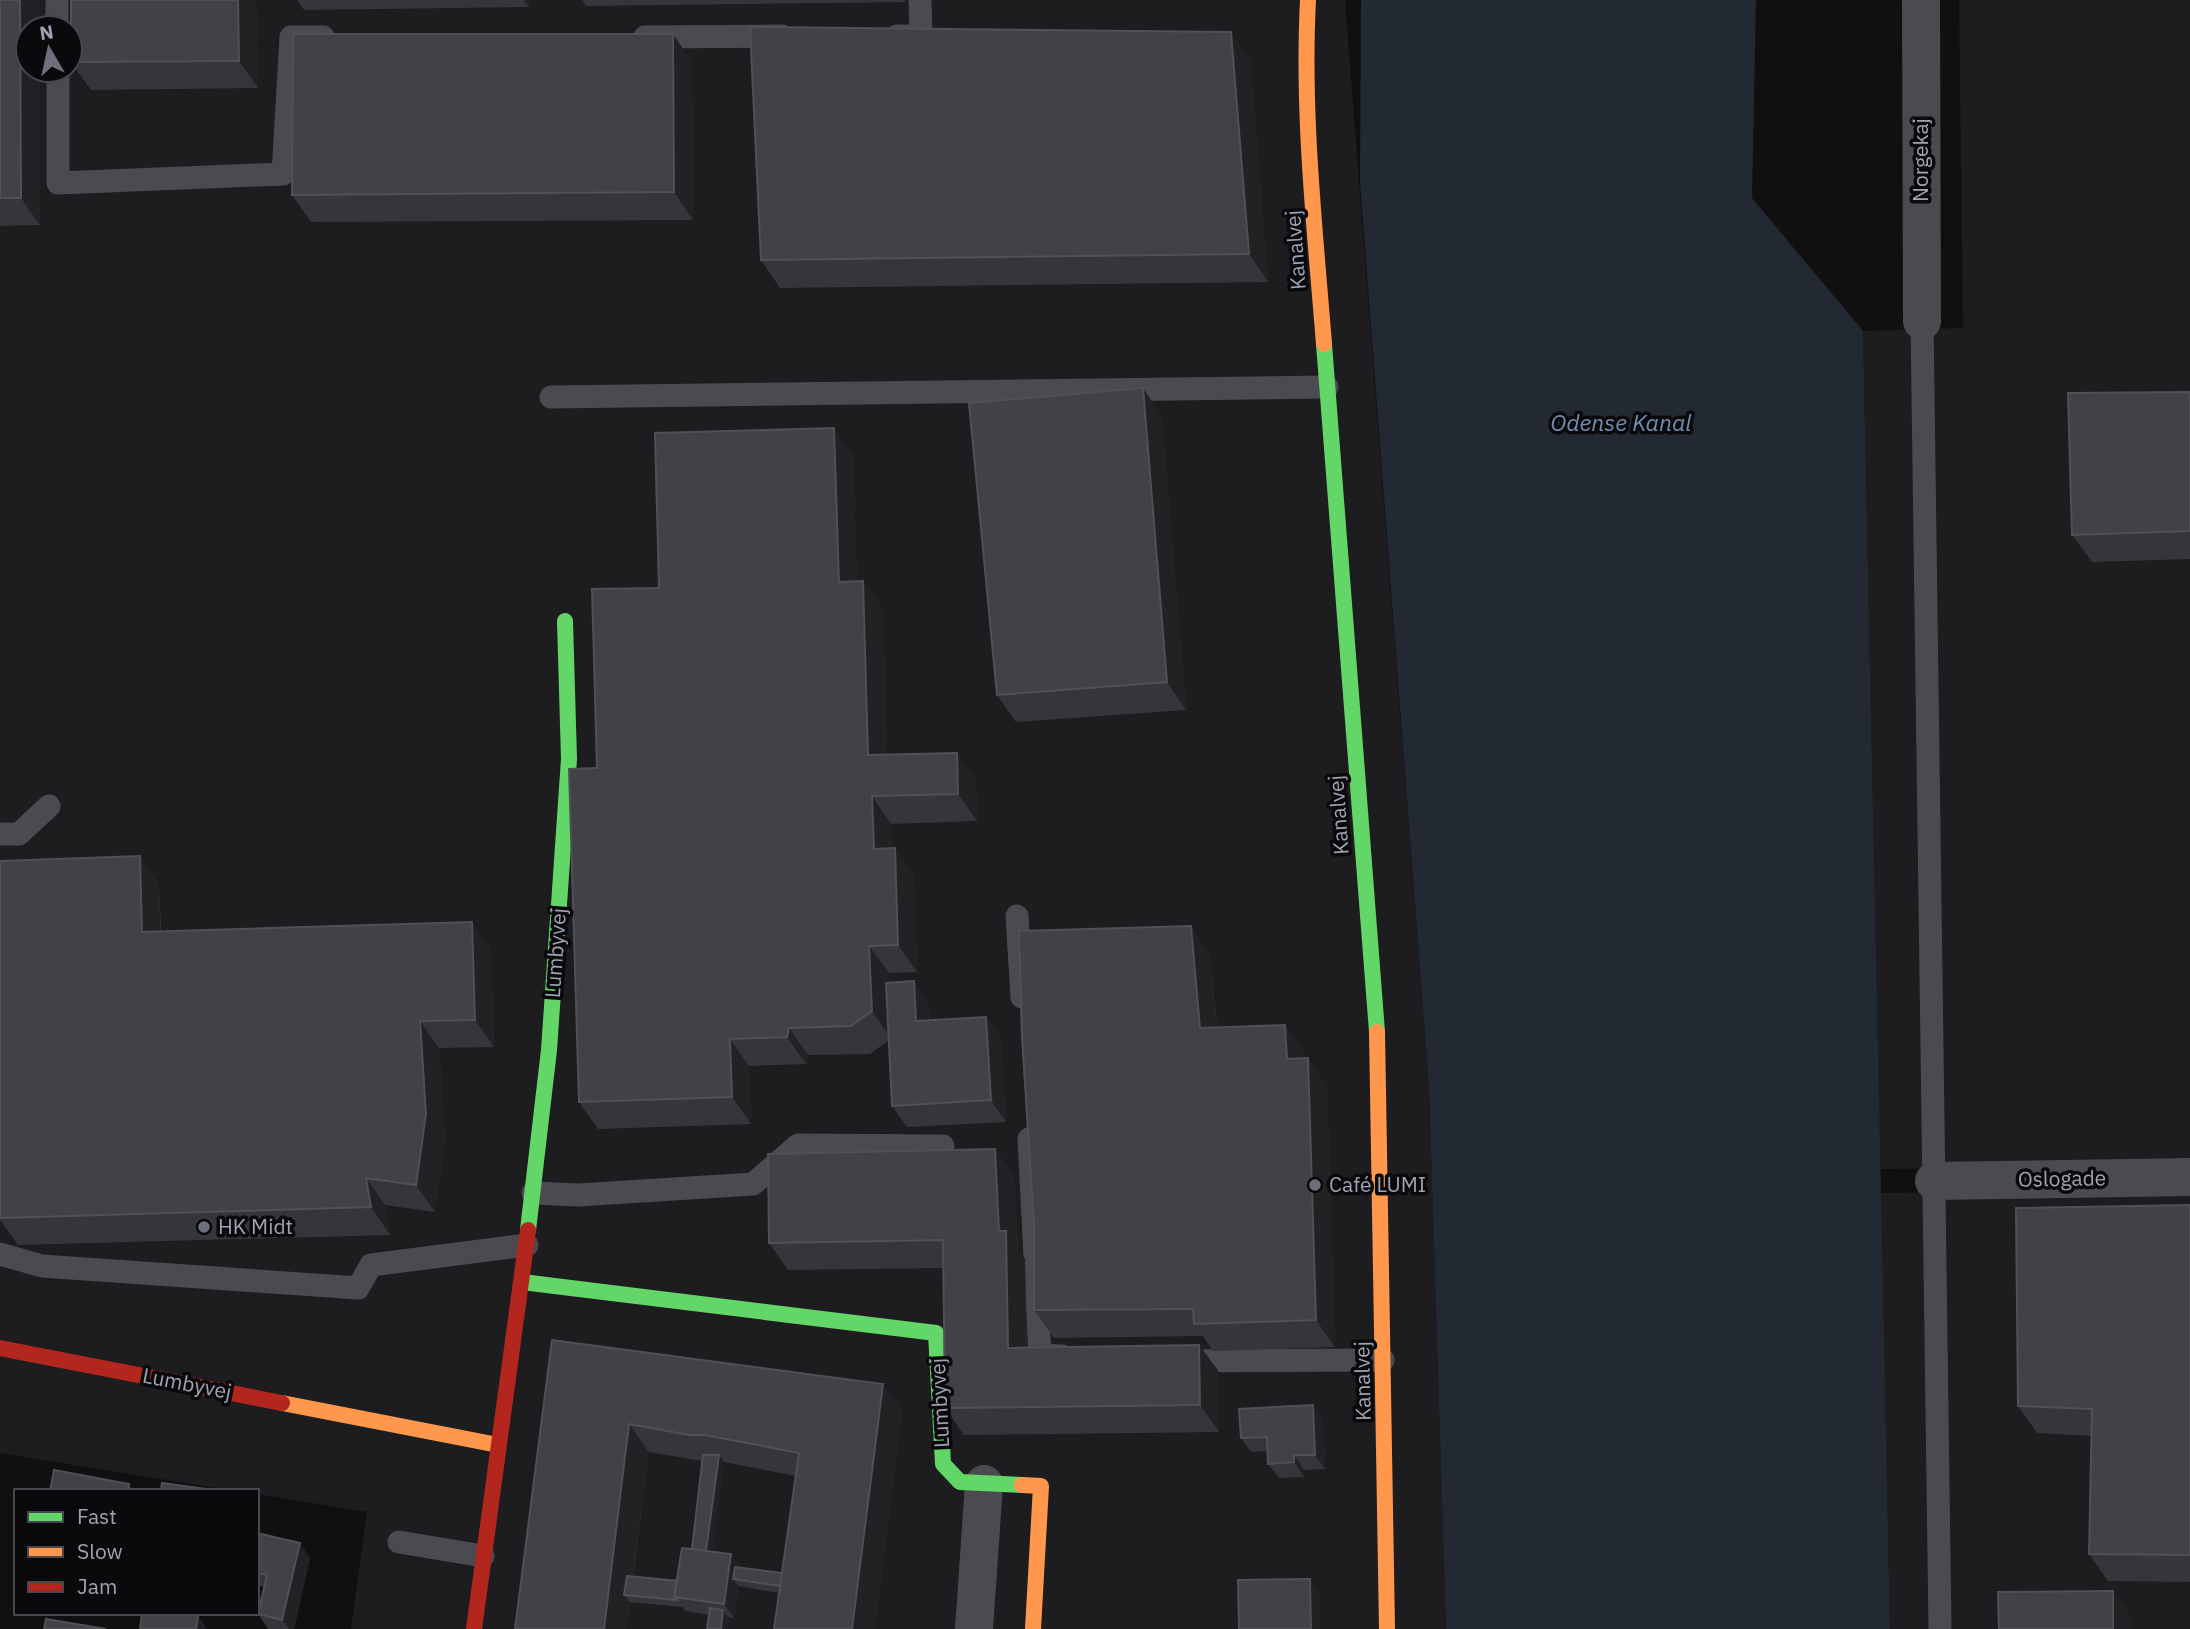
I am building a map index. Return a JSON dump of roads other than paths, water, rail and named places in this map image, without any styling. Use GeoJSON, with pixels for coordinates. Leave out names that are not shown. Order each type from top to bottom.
{"type":"FeatureCollection","features":[{"type":"Feature","properties":{"kind":"street","name":"Kanalvej"},"geometry":{"type":"LineString","coordinates":[[1308,0],[1306,36],[1311,178],[1377,1035],[1387,1629]]}},
{"type":"Feature","properties":{"kind":"street","name":"Norgekaj"},"geometry":{"type":"LineString","coordinates":[[1921,0],[1922,321]]}},
{"type":"Feature","properties":{"kind":"street","name":"Lumbyvej"},"geometry":{"type":"LineString","coordinates":[[474,1629],[527,1245],[549,1050],[569,759],[565,621]]}},
{"type":"Feature","properties":{"kind":"street","name":"Oslogade"},"geometry":{"type":"LineString","coordinates":[[1934,1181],[2190,1177]]}},
{"type":"Feature","properties":{"kind":"street","name":"Lumbyvej"},"geometry":{"type":"LineString","coordinates":[[522,1282],[936,1333],[943,1464],[960,1482],[1041,1486],[1033,1629]]}},
{"type":"Feature","properties":{"kind":"street","name":"Lumbyvej"},"geometry":{"type":"LineString","coordinates":[[0,1348],[498,1445]]}},
{"type":"Feature","properties":{"kind":"street"},"geometry":{"type":"LineString","coordinates":[[974,1629],[984,1483]]}},
{"type":"Feature","properties":{"kind":"lane"},"geometry":{"type":"LineString","coordinates":[[880,36],[921,36],[920,0]]}},
{"type":"Feature","properties":{"kind":"lane"},"geometry":{"type":"LineString","coordinates":[[620,37],[798,36]]}},
{"type":"Feature","properties":{"kind":"lane"},"geometry":{"type":"LineString","coordinates":[[58,84],[58,183],[283,174],[291,37],[346,37]]}},
{"type":"Feature","properties":{"kind":"lane"},"geometry":{"type":"LineString","coordinates":[[1922,321],[1940,1629]]}},
{"type":"Feature","properties":{"kind":"lane"},"geometry":{"type":"LineString","coordinates":[[551,397],[1327,387]]}},
{"type":"Feature","properties":{"kind":"lane"},"geometry":{"type":"LineString","coordinates":[[0,834],[19,834],[49,806]]}},
{"type":"Feature","properties":{"kind":"lane"},"geometry":{"type":"LineString","coordinates":[[1017,916],[1023,1026]]}},
{"type":"Feature","properties":{"kind":"lane"},"geometry":{"type":"LineString","coordinates":[[1028,1122],[1040,1355],[1079,1357]]}},
{"type":"Feature","properties":{"kind":"lane"},"geometry":{"type":"LineString","coordinates":[[533,1193],[579,1195],[752,1184],[798,1145],[943,1146]]}},
{"type":"Feature","properties":{"kind":"lane"},"geometry":{"type":"LineString","coordinates":[[0,1254],[43,1266],[358,1288],[372,1265],[527,1245]]}},
{"type":"Feature","properties":{"kind":"lane"},"geometry":{"type":"LineString","coordinates":[[1158,1360],[1383,1360]]}},
{"type":"Feature","properties":{"kind":"lane"},"geometry":{"type":"LineString","coordinates":[[399,1542],[483,1556]]}},
{"type":"Feature","properties":{"kind":"water","name":"Odense Kanal"},"geometry":{"type":"Polygon","coordinates":[[[1361,0],[1756,0],[1752,198],[1863,331],[1890,1629],[1446,1629],[1429,1088],[1360,182],[1361,0]]]}},
{"type":"Feature","properties":{"kind":"place","name":"Café LUMI"},"geometry":{"type":"Point","coordinates":[1315,1185]}},
{"type":"Feature","properties":{"kind":"place","name":"HK Midt"},"geometry":{"type":"Point","coordinates":[204,1227]}}]}
